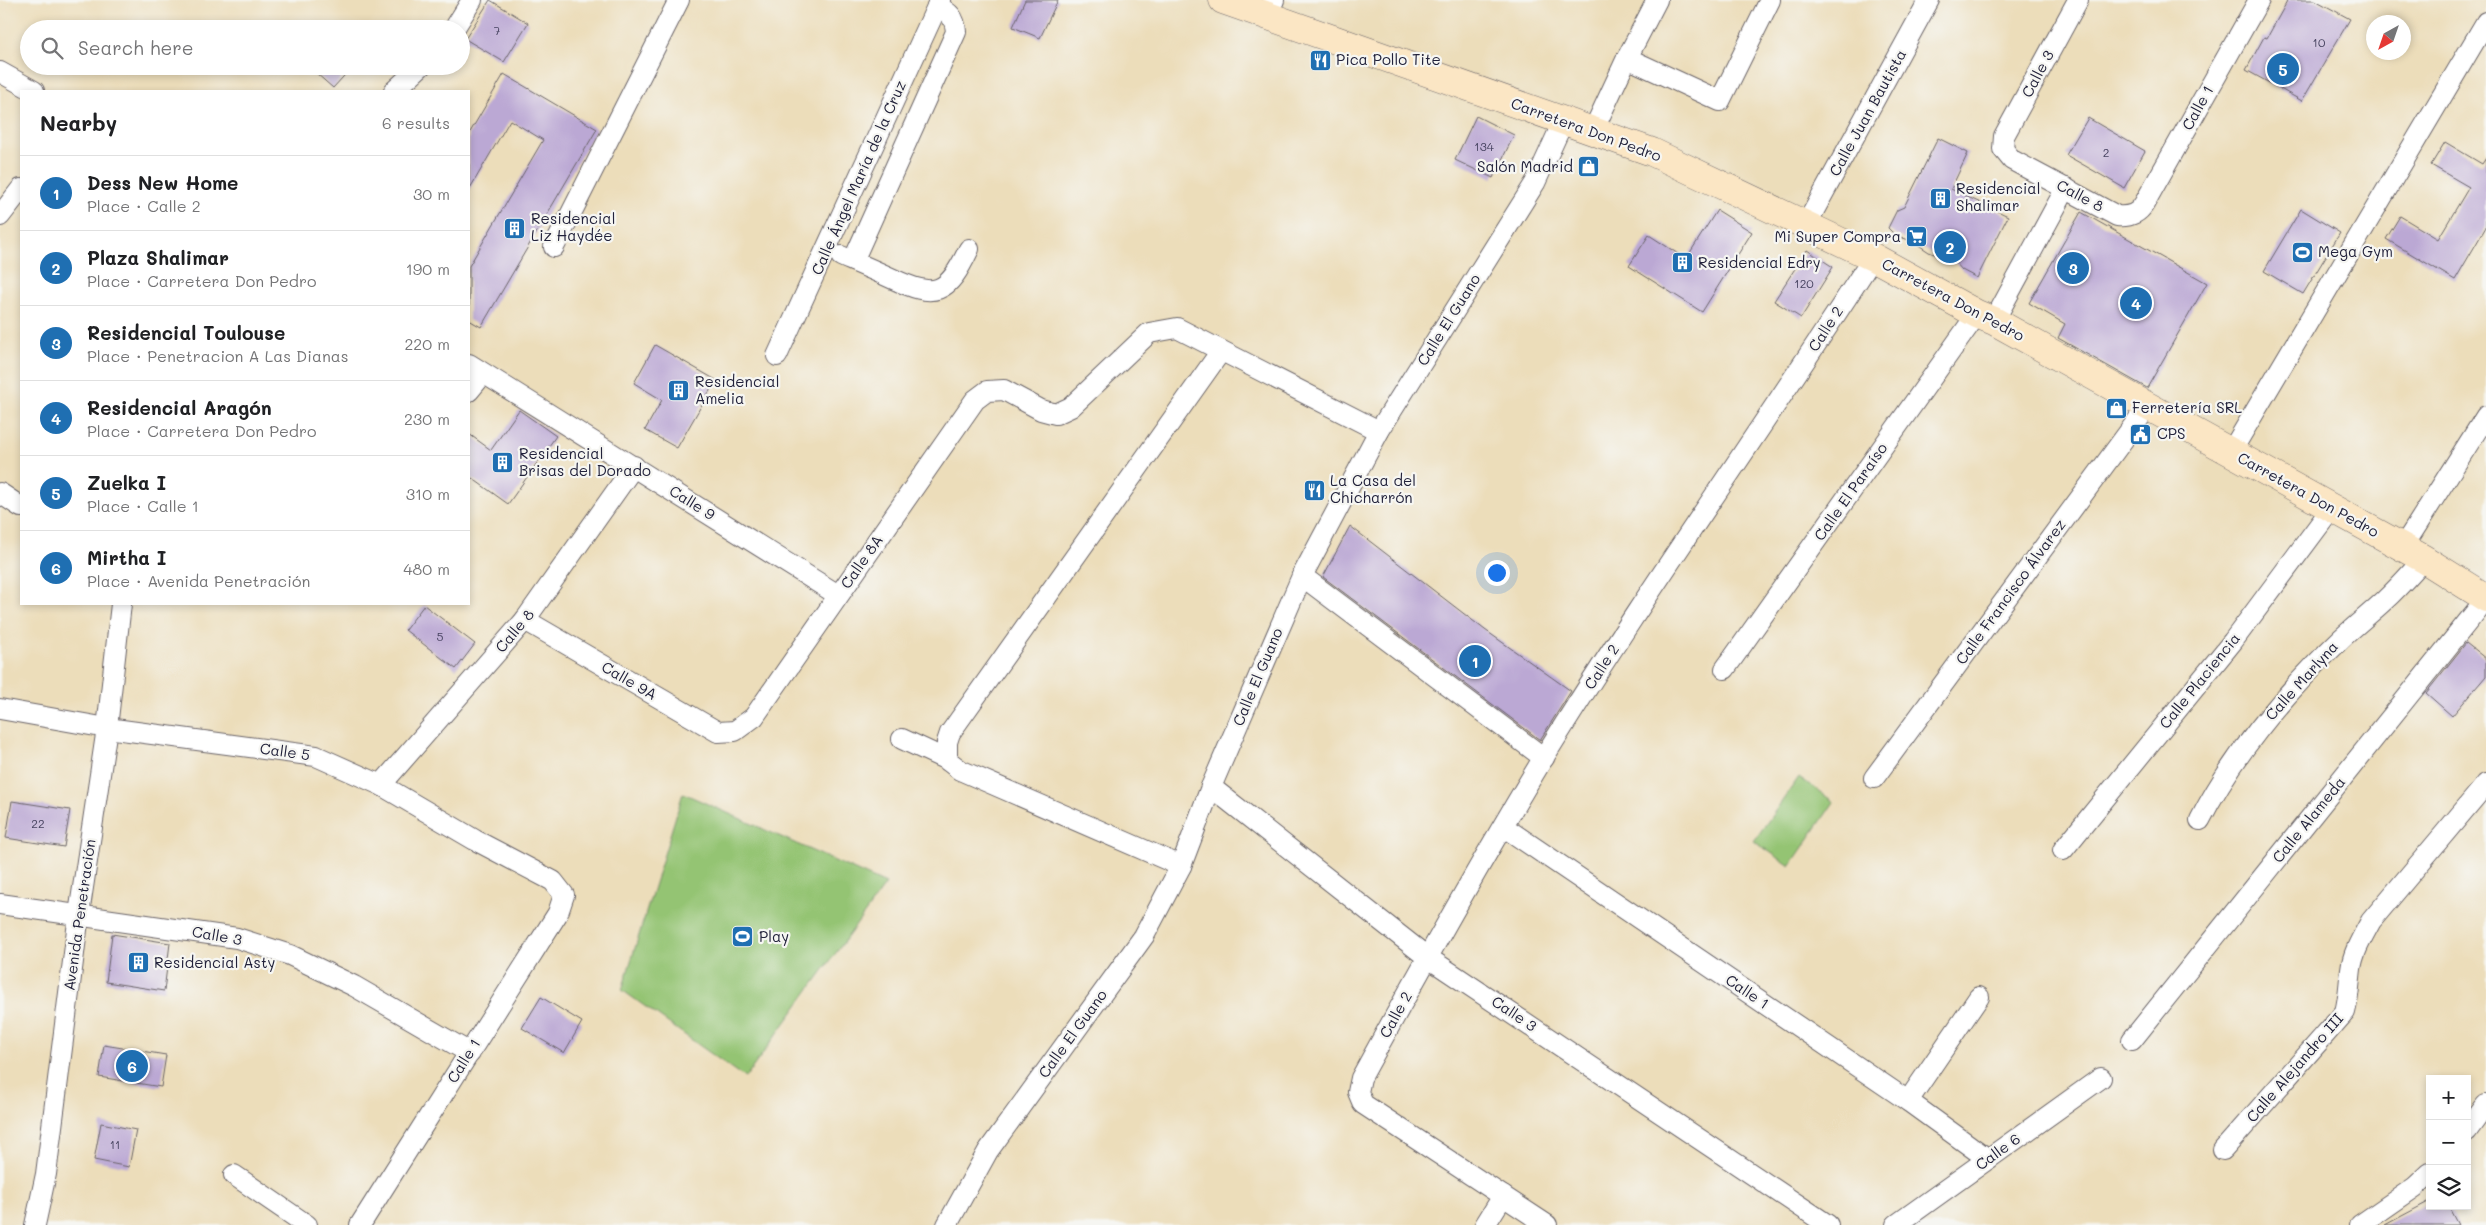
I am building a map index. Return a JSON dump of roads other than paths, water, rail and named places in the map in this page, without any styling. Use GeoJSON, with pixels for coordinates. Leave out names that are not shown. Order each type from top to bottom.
{"type":"FeatureCollection","features":[{"type":"Feature","properties":{"kind":"street"},"geometry":{"type":"LineString","coordinates":[[460,20],[472,0]]}},
{"type":"Feature","properties":{"kind":"street"},"geometry":{"type":"LineString","coordinates":[[554,247],[679,0]]}},
{"type":"Feature","properties":{"kind":"street","name":"Carretera Don Pedro"},"geometry":{"type":"LineString","coordinates":[[1223,0],[1270,8],[1563,122],[1652,152],[1873,257],[2414,553],[2486,598]]}},
{"type":"Feature","properties":{"kind":"street"},"geometry":{"type":"LineString","coordinates":[[1593,131],[1657,0]]}},
{"type":"Feature","properties":{"kind":"street"},"geometry":{"type":"LineString","coordinates":[[1627,58],[1720,101],[1770,0]]}},
{"type":"Feature","properties":{"kind":"street","name":"Calle Juan Bautista"},"geometry":{"type":"LineString","coordinates":[[1806,225],[1928,0]]}},
{"type":"Feature","properties":{"kind":"street","name":"Calle 3"},"geometry":{"type":"LineString","coordinates":[[2003,149],[2004,136],[2078,0]]}},
{"type":"Feature","properties":{"kind":"street","name":"Calle 1"},"geometry":{"type":"LineString","coordinates":[[2135,214],[2144,204],[2259,0]]}},
{"type":"Feature","properties":{"kind":"street"},"geometry":{"type":"LineString","coordinates":[[853,261],[956,32],[956,23],[950,13],[938,3]]}},
{"type":"Feature","properties":{"kind":"street","name":"Calle Ángel María de la Cruz"},"geometry":{"type":"LineString","coordinates":[[777,356],[827,250],[938,3]]}},
{"type":"Feature","properties":{"kind":"street"},"geometry":{"type":"LineString","coordinates":[[2231,452],[2486,22]]}},
{"type":"Feature","properties":{"kind":"street"},"geometry":{"type":"LineString","coordinates":[[0,72],[32,90]]}},
{"type":"Feature","properties":{"kind":"street"},"geometry":{"type":"LineString","coordinates":[[395,90],[411,75]]}},
{"type":"Feature","properties":{"kind":"street","name":"Calle El Guano"},"geometry":{"type":"LineString","coordinates":[[947,1225],[988,1151],[1144,936],[1180,866],[1211,786],[1302,576],[1379,431],[1535,183],[1563,122]]}},
{"type":"Feature","properties":{"kind":"street","name":"Calle 8"},"geometry":{"type":"LineString","coordinates":[[2003,149],[2012,160],[2117,216],[2127,217],[2135,214]]}},
{"type":"Feature","properties":{"kind":"street","name":"Calle El Paraíso"},"geometry":{"type":"LineString","coordinates":[[1725,669],[1986,318],[2066,188]]}},
{"type":"Feature","properties":{"kind":"street"},"geometry":{"type":"LineString","coordinates":[[0,216],[20,190]]}},
{"type":"Feature","properties":{"kind":"street"},"geometry":{"type":"LineString","coordinates":[[827,250],[908,286],[922,291],[932,291],[950,282],[969,249]]}},
{"type":"Feature","properties":{"kind":"street","name":"Calle 2"},"geometry":{"type":"LineString","coordinates":[[1503,1196],[1363,1104],[1358,1092],[1361,1078],[1427,956],[1544,758],[1619,640],[1873,257]]}},
{"type":"Feature","properties":{"kind":"street","name":"Calle 8A"},"geometry":{"type":"LineString","coordinates":[[735,732],[754,717],[975,400],[987,390],[1004,390],[1041,410],[1056,414],[1071,407],[1149,333],[1177,328],[1222,351]]}},
{"type":"Feature","properties":{"kind":"street"},"geometry":{"type":"LineString","coordinates":[[947,760],[947,742],[950,733],[1222,351],[1379,431]]}},
{"type":"Feature","properties":{"kind":"street"},"geometry":{"type":"LineString","coordinates":[[470,388],[476,369]]}},
{"type":"Feature","properties":{"kind":"street","name":"Calle 9"},"geometry":{"type":"LineString","coordinates":[[476,369],[838,595]]}},
{"type":"Feature","properties":{"kind":"street","name":"Calle Francisco Álvarez"},"geometry":{"type":"LineString","coordinates":[[1874,778],[2148,406]]}},
{"type":"Feature","properties":{"kind":"street","name":"Calle Marlyna"},"geometry":{"type":"LineString","coordinates":[[2200,820],[2215,790],[2247,743],[2301,680],[2342,638],[2385,600],[2414,553],[2486,416]]}},
{"type":"Feature","properties":{"kind":"street","name":"Calle 8"},"geometry":{"type":"LineString","coordinates":[[381,785],[526,620],[634,466]]}},
{"type":"Feature","properties":{"kind":"street"},"geometry":{"type":"LineString","coordinates":[[0,493],[20,506]]}},
{"type":"Feature","properties":{"kind":"street","name":"Calle Placiencia"},"geometry":{"type":"LineString","coordinates":[[2063,850],[2233,641],[2332,508]]}},
{"type":"Feature","properties":{"kind":"street"},"geometry":{"type":"LineString","coordinates":[[1302,576],[1544,758]]}},
{"type":"Feature","properties":{"kind":"street","name":"Calle Alameda"},"geometry":{"type":"LineString","coordinates":[[2132,1040],[2486,598]]}},
{"type":"Feature","properties":{"kind":"street","name":"Avenida Penetración"},"geometry":{"type":"LineString","coordinates":[[35,1225],[46,1174],[79,914],[107,728],[121,605]]}},
{"type":"Feature","properties":{"kind":"street","name":"Calle 9A"},"geometry":{"type":"LineString","coordinates":[[526,620],[718,732],[735,732]]}},
{"type":"Feature","properties":{"kind":"street","name":"Calle 5"},"geometry":{"type":"LineString","coordinates":[[0,709],[107,728],[316,756],[381,785],[475,840],[553,881],[564,895]]}},
{"type":"Feature","properties":{"kind":"street"},"geometry":{"type":"LineString","coordinates":[[902,739],[947,760],[960,770],[1180,866]]}},
{"type":"Feature","properties":{"kind":"street","name":"Calle Alejandro III"},"geometry":{"type":"LineString","coordinates":[[2223,1150],[2345,1012],[2350,991],[2351,967],[2358,945],[2371,921],[2486,784]]}},
{"type":"Feature","properties":{"kind":"street","name":"Calle 3"},"geometry":{"type":"LineString","coordinates":[[1211,786],[1427,956],[1828,1225]]}},
{"type":"Feature","properties":{"kind":"street","name":"Calle 1"},"geometry":{"type":"LineString","coordinates":[[1504,827],[1908,1101],[1988,1159]]}},
{"type":"Feature","properties":{"kind":"street","name":"Calle 1"},"geometry":{"type":"LineString","coordinates":[[360,1225],[558,912],[564,895]]}},
{"type":"Feature","properties":{"kind":"street","name":"Calle 3"},"geometry":{"type":"LineString","coordinates":[[0,904],[237,938],[290,955],[354,986],[470,1053]]}},
{"type":"Feature","properties":{"kind":"street"},"geometry":{"type":"LineString","coordinates":[[1908,1101],[1979,997]]}},
{"type":"Feature","properties":{"kind":"street","name":"Calle 6"},"geometry":{"type":"LineString","coordinates":[[1896,1225],[2101,1078]]}},
{"type":"Feature","properties":{"kind":"street"},"geometry":{"type":"LineString","coordinates":[[2471,1126],[2486,1105]]}},
{"type":"Feature","properties":{"kind":"street"},"geometry":{"type":"LineString","coordinates":[[234,1175],[307,1225]]}},
{"type":"Feature","properties":{"kind":"street"},"geometry":{"type":"LineString","coordinates":[[2360,1225],[2415,1187],[2426,1177]]}},
{"type":"Feature","properties":{"kind":"street"},"geometry":{"type":"LineString","coordinates":[[1485,1225],[1503,1196],[1547,1225]]}},
{"type":"Feature","properties":{"kind":"place","name":"Pica Pollo Tite"},"geometry":{"type":"Point","coordinates":[1320,60]}},
{"type":"Feature","properties":{"kind":"place","name":"Zuelka I"},"geometry":{"type":"Point","coordinates":[2283,69]}},
{"type":"Feature","properties":{"kind":"place","name":"Salón Madrid"},"geometry":{"type":"Point","coordinates":[1589,167]}},
{"type":"Feature","properties":{"kind":"place","name":"Residencial Shalimar"},"geometry":{"type":"Point","coordinates":[1940,198]}},
{"type":"Feature","properties":{"kind":"place","name":"Residencial Liz Haydée"},"geometry":{"type":"Point","coordinates":[515,228]}},
{"type":"Feature","properties":{"kind":"place","name":"Mi Super Compra"},"geometry":{"type":"Point","coordinates":[1917,237]}},
{"type":"Feature","properties":{"kind":"place","name":"Plaza Shalimar"},"geometry":{"type":"Point","coordinates":[1950,247]}},
{"type":"Feature","properties":{"kind":"place","name":"Mega Gym"},"geometry":{"type":"Point","coordinates":[2302,252]}},
{"type":"Feature","properties":{"kind":"place","name":"Residencial Edry"},"geometry":{"type":"Point","coordinates":[1682,263]}},
{"type":"Feature","properties":{"kind":"place","name":"Residencial Toulouse"},"geometry":{"type":"Point","coordinates":[2073,268]}},
{"type":"Feature","properties":{"kind":"place","name":"Residencial Aragón"},"geometry":{"type":"Point","coordinates":[2136,303]}},
{"type":"Feature","properties":{"kind":"place","name":"Residencial Amelia"},"geometry":{"type":"Point","coordinates":[679,391]}},
{"type":"Feature","properties":{"kind":"place","name":"Ferretería SRL"},"geometry":{"type":"Point","coordinates":[2116,408]}},
{"type":"Feature","properties":{"kind":"place","name":"CPS"},"geometry":{"type":"Point","coordinates":[2141,434]}},
{"type":"Feature","properties":{"kind":"place","name":"Residencial Brisas del Dorado"},"geometry":{"type":"Point","coordinates":[503,463]}},
{"type":"Feature","properties":{"kind":"place","name":"La Casa del Chicharrón"},"geometry":{"type":"Point","coordinates":[1314,490]}},
{"type":"Feature","properties":{"kind":"place","name":"Dess New Home"},"geometry":{"type":"Point","coordinates":[1475,661]}},
{"type":"Feature","properties":{"kind":"place","name":"Play"},"geometry":{"type":"Point","coordinates":[743,937]}},
{"type":"Feature","properties":{"kind":"place","name":"Residencial Asty"},"geometry":{"type":"Point","coordinates":[138,963]}},
{"type":"Feature","properties":{"kind":"place","name":"Mirtha I"},"geometry":{"type":"Point","coordinates":[132,1066]}}]}
